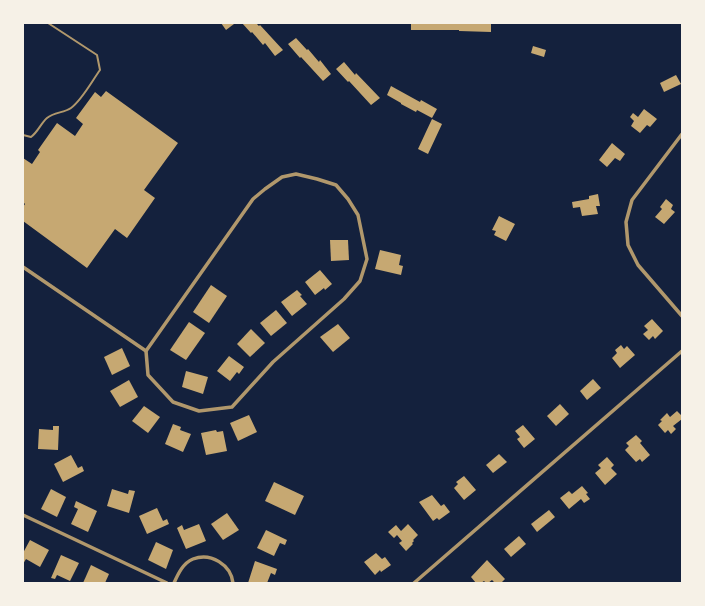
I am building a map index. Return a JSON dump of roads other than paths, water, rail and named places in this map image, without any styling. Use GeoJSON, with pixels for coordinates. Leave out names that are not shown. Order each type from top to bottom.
{"type":"FeatureCollection","features":[{"type":"Feature","properties":{"kind":"street"},"geometry":{"type":"LineString","coordinates":[[682,134],[632,200],[626,222],[628,245],[638,265],[682,316]]}},
{"type":"Feature","properties":{"kind":"street"},"geometry":{"type":"LineString","coordinates":[[296,174],[336,185],[348,199],[358,214],[367,259],[360,281],[344,299],[273,362],[232,407],[199,411],[173,402],[148,375],[146,351],[253,199],[265,189],[282,177],[296,174]]}},
{"type":"Feature","properties":{"kind":"street"},"geometry":{"type":"LineString","coordinates":[[23,267],[40,277],[146,351]]}},
{"type":"Feature","properties":{"kind":"street"},"geometry":{"type":"LineString","coordinates":[[414,583],[682,350]]}},
{"type":"Feature","properties":{"kind":"street"},"geometry":{"type":"LineString","coordinates":[[23,515],[167,583]]}},
{"type":"Feature","properties":{"kind":"street"},"geometry":{"type":"LineString","coordinates":[[174,583],[186,564],[193,559],[201,557],[217,560],[225,566],[231,574],[233,583]]}},
{"type":"Feature","properties":{"kind":"lane"},"geometry":{"type":"LineString","coordinates":[[23,135],[31,137],[36,134],[47,118],[71,108],[100,70],[97,55],[48,23]]}}]}
